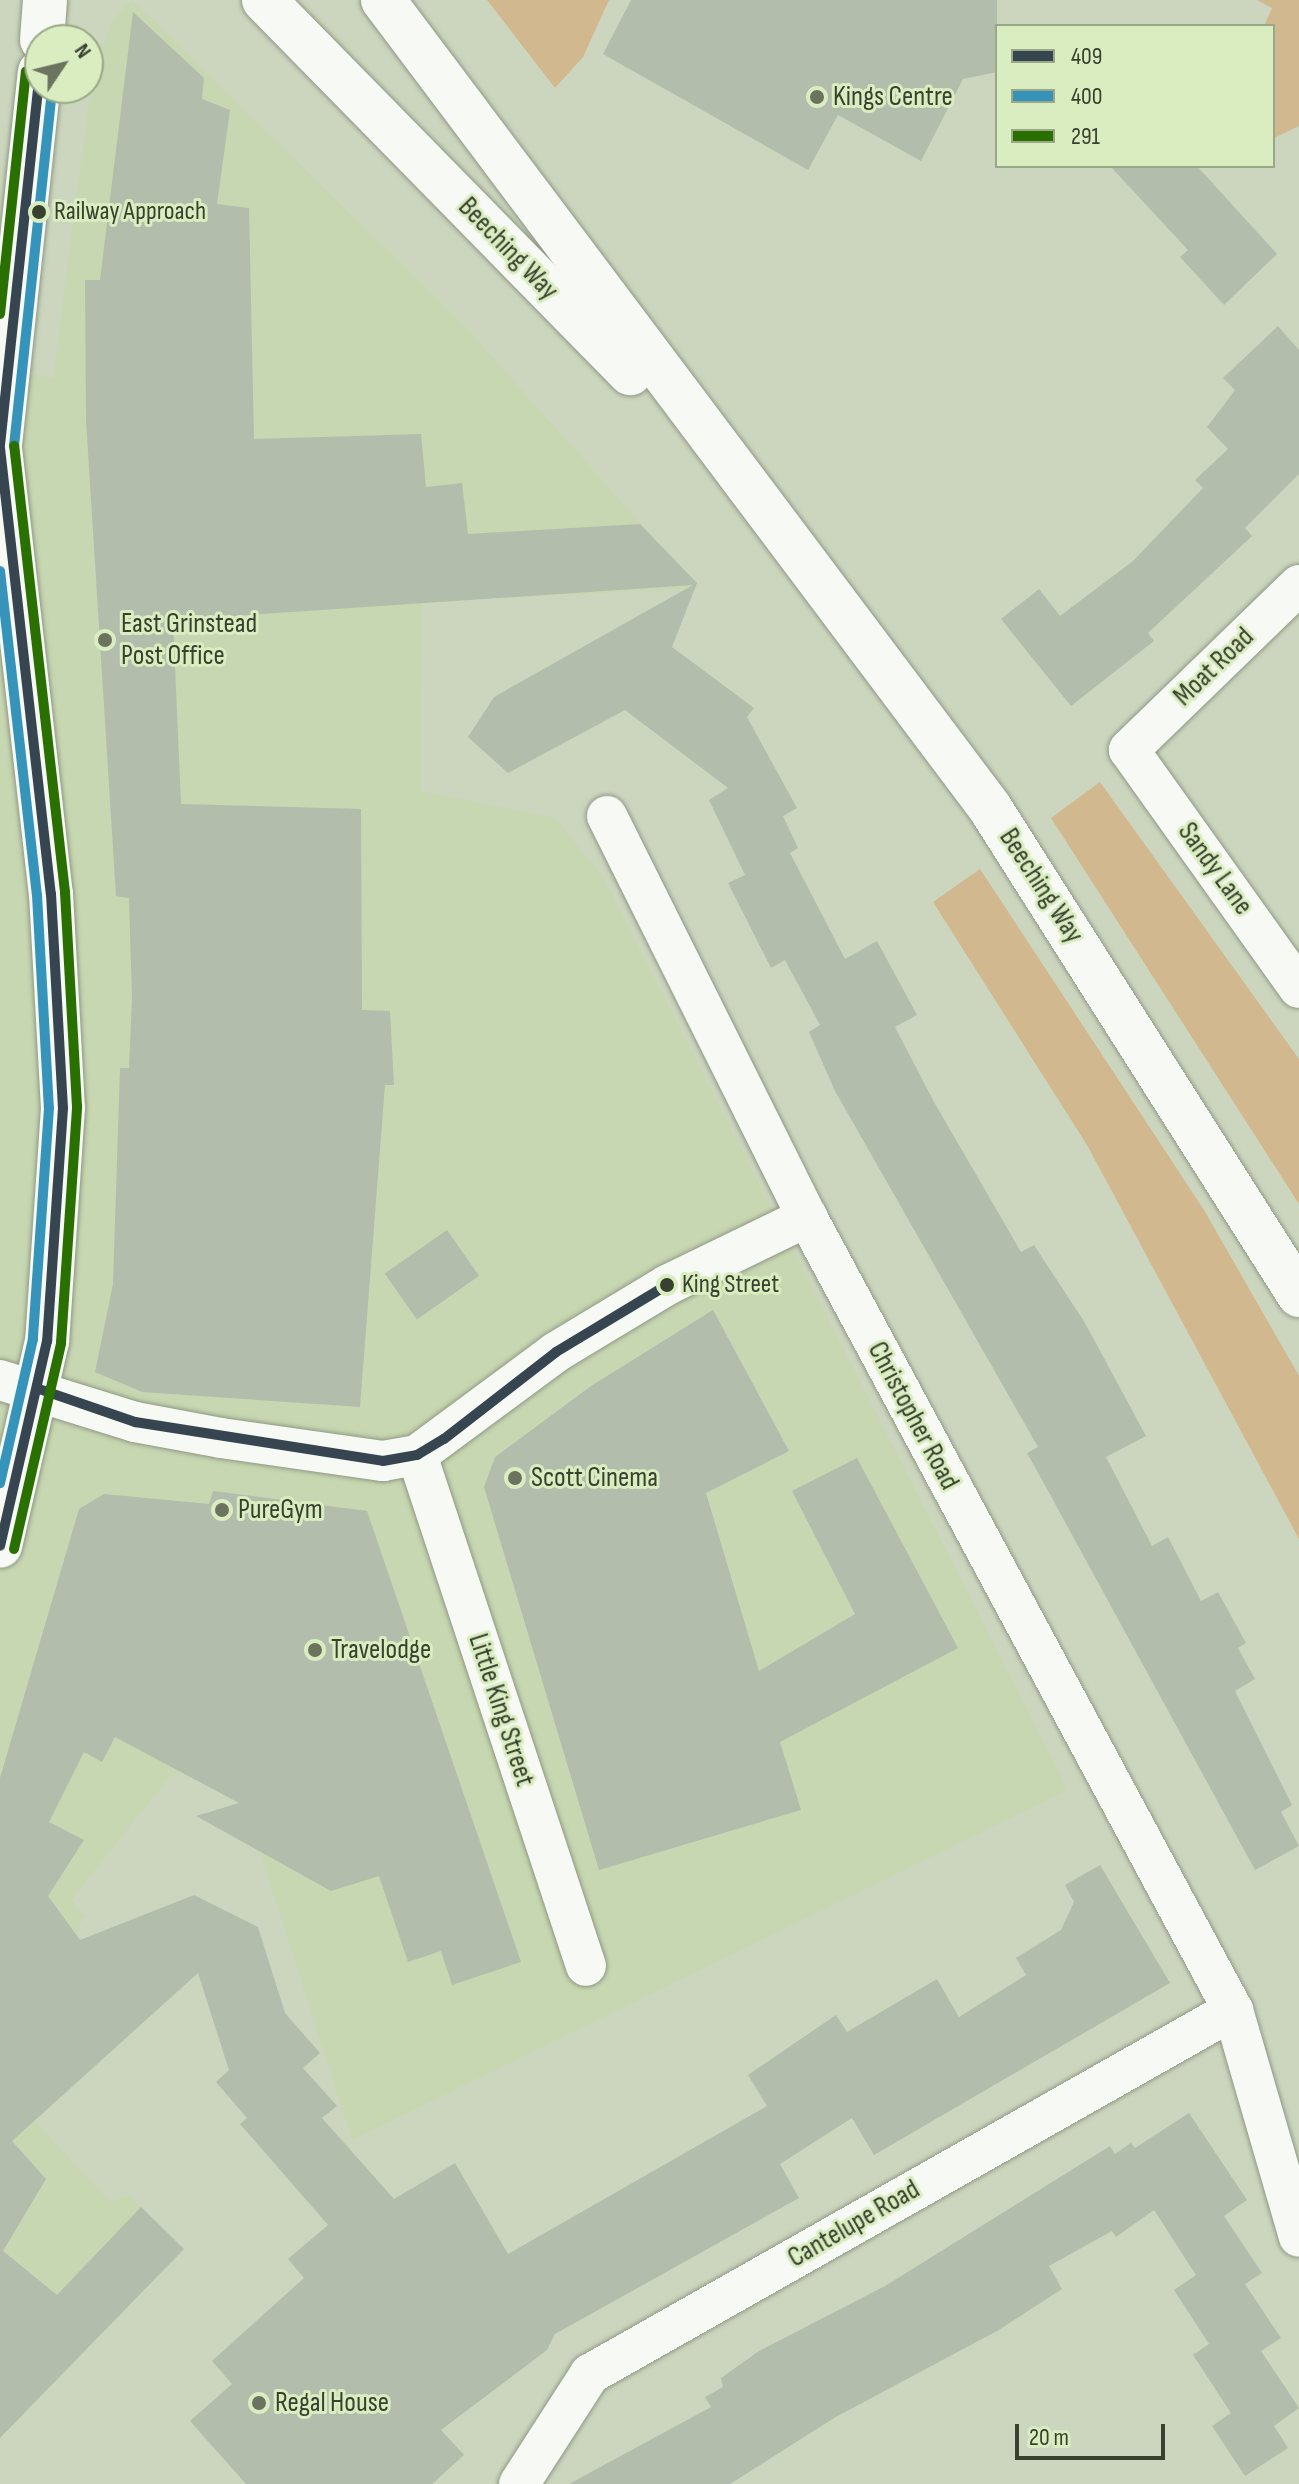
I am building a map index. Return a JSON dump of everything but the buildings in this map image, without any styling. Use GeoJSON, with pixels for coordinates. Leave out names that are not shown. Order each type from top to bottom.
{"type":"FeatureCollection","features":[{"type":"Feature","properties":{"kind":"main road"},"geometry":{"type":"LineString","coordinates":[[43,24],[45,0]]}},
{"type":"Feature","properties":{"kind":"main road","name":"Beeching Way"},"geometry":{"type":"LineString","coordinates":[[264,0],[752,498]]}},
{"type":"Feature","properties":{"kind":"main road","name":"Beeching Way"},"geometry":{"type":"LineString","coordinates":[[383,0],[752,498],[990,808],[1299,1295]]}},
{"type":"Feature","properties":{"kind":"main road"},"geometry":{"type":"LineString","coordinates":[[0,1546],[20,1385],[63,1108],[51,894],[0,446],[37,104]]}},
{"type":"Feature","properties":{"kind":"street","name":"Moat Road"},"geometry":{"type":"LineString","coordinates":[[1129,750],[1299,585]]}},
{"type":"Feature","properties":{"kind":"street","name":"Sandy Lane"},"geometry":{"type":"LineString","coordinates":[[1129,750],[1299,988]]}},
{"type":"Feature","properties":{"kind":"street","name":"Christopher Road"},"geometry":{"type":"LineString","coordinates":[[607,816],[807,1217],[1233,2010],[1299,2237]]}},
{"type":"Feature","properties":{"kind":"street"},"geometry":{"type":"LineString","coordinates":[[20,1385],[135,1422],[221,1438],[383,1461],[417,1455],[556,1352],[667,1285],[807,1217]]}},
{"type":"Feature","properties":{"kind":"street","name":"Little King Street"},"geometry":{"type":"LineString","coordinates":[[417,1455],[586,1966]]}},
{"type":"Feature","properties":{"kind":"street","name":"Cantelupe Road"},"geometry":{"type":"LineString","coordinates":[[519,2484],[590,2374],[1233,2010]]}},
{"type":"Feature","properties":{"kind":"shaded area"},"geometry":{"type":"Polygon","coordinates":[[[132,0],[464,325],[698,588],[422,602],[421,791],[555,818],[602,875],[1068,1790],[352,2140],[230,1759],[169,1777],[71,1900],[85,1916],[75,1932],[134,2004],[140,2025],[35,2121],[110,2202],[129,2196],[184,2249],[0,2438],[0,370],[53,378],[88,104],[104,104],[104,41],[112,21],[132,0]]]}},
{"type":"Feature","properties":{"kind":"shaded area"},"geometry":{"type":"Polygon","coordinates":[[[487,0],[609,0],[583,57],[555,88],[487,0]]]}},
{"type":"Feature","properties":{"kind":"shaded area"},"geometry":{"type":"Polygon","coordinates":[[[1257,0],[1299,0],[1299,126],[1275,138],[1275,24],[1265,24],[1272,8],[1257,0]]]}},
{"type":"Feature","properties":{"kind":"shaded area"},"geometry":{"type":"Polygon","coordinates":[[[1100,782],[1299,1059],[1299,1204],[1051,818],[1100,782]]]}},
{"type":"Feature","properties":{"kind":"shaded area"},"geometry":{"type":"Polygon","coordinates":[[[980,869],[1204,1210],[1299,1376],[1299,1539],[1087,1145],[933,902],[980,869]]]}},
{"type":"Feature","properties":{"kind":"transit line","name":"291"},"geometry":{"type":"LineString","coordinates":[[0,314],[24,90]]}},
{"type":"Feature","properties":{"kind":"transit line","name":"409"},"geometry":{"type":"LineString","coordinates":[[0,445],[37,104]]}},
{"type":"Feature","properties":{"kind":"transit line","name":"400"},"geometry":{"type":"LineString","coordinates":[[14,446],[50,104]]}},
{"type":"Feature","properties":{"kind":"transit line","name":"291"},"geometry":{"type":"LineString","coordinates":[[14,446],[65,892],[77,1107],[61,1343],[14,1549]]}},
{"type":"Feature","properties":{"kind":"transit line","name":"409"},"geometry":{"type":"LineString","coordinates":[[0,448],[51,894],[63,1108],[47,1341],[0,1546]]}},
{"type":"Feature","properties":{"kind":"transit line","name":"400"},"geometry":{"type":"LineString","coordinates":[[0,571],[37,895],[49,1108],[33,1339],[0,1483]]}},
{"type":"Feature","properties":{"kind":"transit line","name":"409"},"geometry":{"type":"LineString","coordinates":[[39,1389],[135,1422],[383,1461],[417,1455],[444,1439],[556,1352],[667,1285]]}},
{"type":"Feature","properties":{"kind":"place","name":"Kings Centre"},"geometry":{"type":"Point","coordinates":[817,97]}},
{"type":"Feature","properties":{"kind":"place","name":"Railway Approach"},"geometry":{"type":"Point","coordinates":[39,212]}},
{"type":"Feature","properties":{"kind":"place","name":"East Grinstead Post Office"},"geometry":{"type":"Point","coordinates":[105,640]}},
{"type":"Feature","properties":{"kind":"place","name":"King Street"},"geometry":{"type":"Point","coordinates":[667,1285]}},
{"type":"Feature","properties":{"kind":"place","name":"Scott Cinema"},"geometry":{"type":"Point","coordinates":[515,1478]}},
{"type":"Feature","properties":{"kind":"place","name":"PureGym"},"geometry":{"type":"Point","coordinates":[222,1510]}},
{"type":"Feature","properties":{"kind":"place","name":"Travelodge"},"geometry":{"type":"Point","coordinates":[315,1650]}},
{"type":"Feature","properties":{"kind":"place","name":"Regal House"},"geometry":{"type":"Point","coordinates":[259,2403]}}]}
